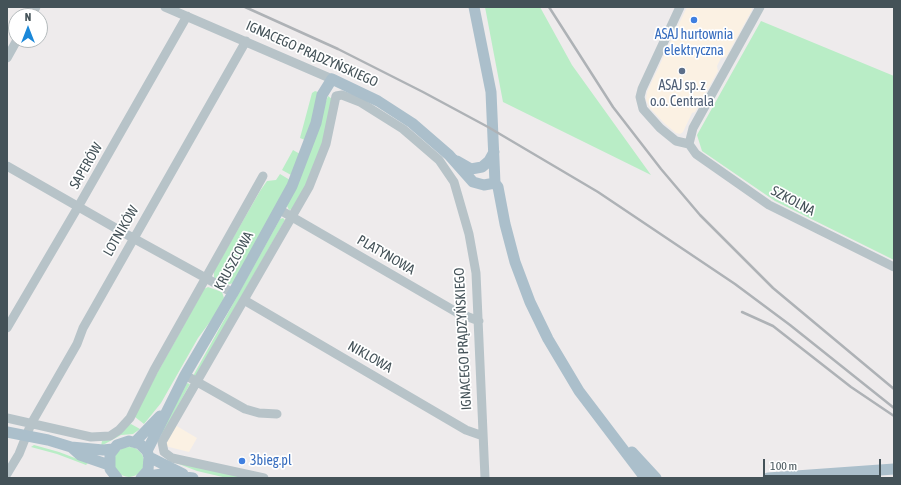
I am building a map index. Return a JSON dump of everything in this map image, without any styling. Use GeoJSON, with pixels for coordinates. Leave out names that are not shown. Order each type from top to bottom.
{"type":"FeatureCollection","features":[{"type":"Feature","properties":{"kind":"main road"},"geometry":{"type":"LineString","coordinates":[[474,7],[491,92],[495,179],[515,262],[538,320],[569,375],[645,478]]}},
{"type":"Feature","properties":{"kind":"main road","name":"IGNACEGO PRĄDZYŃSKIEGO"},"geometry":{"type":"LineString","coordinates":[[332,79],[371,97],[402,116],[429,136],[455,160],[463,172],[474,182],[484,185],[495,179]]}},
{"type":"Feature","properties":{"kind":"main road","name":"KRUSZCOWA"},"geometry":{"type":"LineString","coordinates":[[142,478],[149,466],[148,454],[166,410],[280,210],[302,162],[316,123],[322,95],[332,79]]}},
{"type":"Feature","properties":{"kind":"main road"},"geometry":{"type":"LineString","coordinates":[[471,168],[482,167],[487,164],[494,149]]}},
{"type":"Feature","properties":{"kind":"main road","name":"IGNACEGO PRĄDZYŃSKIEGO"},"geometry":{"type":"LineString","coordinates":[[455,160],[495,179]]}},
{"type":"Feature","properties":{"kind":"main road"},"geometry":{"type":"LineString","coordinates":[[135,442],[166,410]]}},
{"type":"Feature","properties":{"kind":"main road"},"geometry":{"type":"LineString","coordinates":[[605,425],[656,478]]}},
{"type":"Feature","properties":{"kind":"main road"},"geometry":{"type":"LineString","coordinates":[[7,432],[71,448],[103,450],[113,449],[123,442],[135,442],[148,454],[191,478]]}},
{"type":"Feature","properties":{"kind":"main road"},"geometry":{"type":"LineString","coordinates":[[71,448],[80,455],[109,465]]}},
{"type":"Feature","properties":{"kind":"main road"},"geometry":{"type":"LineString","coordinates":[[113,449],[109,459],[109,465],[115,477]]}},
{"type":"Feature","properties":{"kind":"main road"},"geometry":{"type":"LineString","coordinates":[[768,478],[894,469]]}},
{"type":"Feature","properties":{"kind":"main road"},"geometry":{"type":"LineString","coordinates":[[142,478],[162,474],[191,478]]}},
{"type":"Feature","properties":{"kind":"street","name":"IGNACEGO PRĄDZYŃSKIEGO"},"geometry":{"type":"LineString","coordinates":[[165,7],[332,79]]}},
{"type":"Feature","properties":{"kind":"street"},"geometry":{"type":"LineString","coordinates":[[680,7],[642,89],[640,97],[643,109],[660,128],[676,141],[689,144],[693,128],[760,7]]}},
{"type":"Feature","properties":{"kind":"street","name":"SAPERÓW"},"geometry":{"type":"LineString","coordinates":[[7,328],[187,16]]}},
{"type":"Feature","properties":{"kind":"street","name":"LOTNIKÓW"},"geometry":{"type":"LineString","coordinates":[[7,474],[31,424],[77,344],[82,328],[246,41]]}},
{"type":"Feature","properties":{"kind":"street"},"geometry":{"type":"LineString","coordinates":[[7,58],[13,48]]}},
{"type":"Feature","properties":{"kind":"street","name":"IGNACEGO PRĄDZYŃSKIEGO"},"geometry":{"type":"LineString","coordinates":[[292,216],[311,182],[326,144],[336,96],[345,95],[360,102],[403,129],[435,156],[453,178],[474,258],[479,321],[485,478]]}},
{"type":"Feature","properties":{"kind":"street","name":"SZKOLNA"},"geometry":{"type":"LineString","coordinates":[[689,144],[696,154],[770,205],[894,267]]}},
{"type":"Feature","properties":{"kind":"street"},"geometry":{"type":"LineString","coordinates":[[7,166],[206,279],[234,293]]}},
{"type":"Feature","properties":{"kind":"street"},"geometry":{"type":"LineString","coordinates":[[7,418],[91,437],[110,436],[119,430],[130,418],[154,370],[263,176]]}},
{"type":"Feature","properties":{"kind":"street","name":"PLATYNOWA"},"geometry":{"type":"LineString","coordinates":[[280,210],[458,314],[479,321]]}},
{"type":"Feature","properties":{"kind":"street"},"geometry":{"type":"LineString","coordinates":[[264,478],[172,458],[164,452],[162,440],[292,216]]}},
{"type":"Feature","properties":{"kind":"street","name":"NIKLOWA"},"geometry":{"type":"LineString","coordinates":[[244,300],[466,430],[483,436]]}},
{"type":"Feature","properties":{"kind":"street"},"geometry":{"type":"LineString","coordinates":[[185,375],[245,409],[259,413],[277,414]]}},
{"type":"Feature","properties":{"kind":"shaded area"},"geometry":{"type":"Polygon","coordinates":[[[687,7],[752,7],[752,10],[726,57],[721,58],[717,66],[718,71],[695,112],[692,113],[683,132],[680,134],[676,133],[664,123],[650,108],[646,100],[647,92],[687,7]]]}},
{"type":"Feature","properties":{"kind":"shaded area"},"geometry":{"type":"Polygon","coordinates":[[[175,425],[197,438],[189,452],[165,446],[175,425]]]}},
{"type":"Feature","properties":{"kind":"green space"},"geometry":{"type":"Polygon","coordinates":[[[485,7],[540,7],[572,65],[651,175],[503,102],[485,7]]]}},
{"type":"Feature","properties":{"kind":"green space"},"geometry":{"type":"Polygon","coordinates":[[[761,21],[894,76],[894,260],[775,201],[702,151],[697,135],[761,21]]]}},
{"type":"Feature","properties":{"kind":"green space"},"geometry":{"type":"Polygon","coordinates":[[[315,91],[318,92],[313,118],[305,140],[300,138],[312,93],[315,91]]]}},
{"type":"Feature","properties":{"kind":"green space"},"geometry":{"type":"Polygon","coordinates":[[[328,96],[332,99],[323,142],[309,179],[293,209],[289,210],[287,206],[328,96]]]}},
{"type":"Feature","properties":{"kind":"green space"},"geometry":{"type":"Polygon","coordinates":[[[293,150],[300,154],[291,175],[282,170],[293,150]]]}},
{"type":"Feature","properties":{"kind":"green space"},"geometry":{"type":"Polygon","coordinates":[[[280,174],[290,180],[234,283],[226,285],[214,278],[214,271],[260,191],[267,181],[276,180],[280,174]]]}},
{"type":"Feature","properties":{"kind":"green space"},"geometry":{"type":"Polygon","coordinates":[[[283,218],[285,220],[196,376],[193,376],[280,219],[283,218]]]}},
{"type":"Feature","properties":{"kind":"green space"},"geometry":{"type":"Polygon","coordinates":[[[208,287],[222,292],[224,298],[221,307],[198,338],[161,403],[144,424],[135,417],[135,413],[204,289],[208,287]]]}},
{"type":"Feature","properties":{"kind":"green space"},"geometry":{"type":"Polygon","coordinates":[[[187,383],[190,384],[163,433],[160,434],[187,383]]]}},
{"type":"Feature","properties":{"kind":"green space"},"geometry":{"type":"Polygon","coordinates":[[[131,424],[140,429],[133,434],[121,435],[101,446],[102,441],[131,424]]]}},
{"type":"Feature","properties":{"kind":"green space"},"geometry":{"type":"Polygon","coordinates":[[[34,445],[59,452],[88,463],[86,465],[57,454],[31,447],[34,445]]]}},
{"type":"Feature","properties":{"kind":"green space"},"geometry":{"type":"Polygon","coordinates":[[[129,447],[135,448],[143,456],[143,468],[135,476],[129,477],[123,476],[115,468],[114,462],[115,456],[123,448],[129,447]]]}},
{"type":"Feature","properties":{"kind":"green space"},"geometry":{"type":"Polygon","coordinates":[[[171,461],[249,478],[227,478],[197,471],[171,461]]]}},
{"type":"Feature","properties":{"kind":"railway"},"geometry":{"type":"LineString","coordinates":[[245,7],[338,49],[423,92],[488,127],[598,192],[735,284],[790,325],[894,408]]}},
{"type":"Feature","properties":{"kind":"railway"},"geometry":{"type":"LineString","coordinates":[[549,7],[613,107],[661,169],[700,215],[773,288],[894,389]]}},
{"type":"Feature","properties":{"kind":"railway"},"geometry":{"type":"LineString","coordinates":[[742,312],[773,326],[851,387],[894,416]]}},
{"type":"Feature","properties":{"kind":"place","name":"ASAJ hurtownia elektryczna"},"geometry":{"type":"Point","coordinates":[694,20]}},
{"type":"Feature","properties":{"kind":"place","name":"ASAJ sp. z o.o. Centrala"},"geometry":{"type":"Point","coordinates":[682,71]}},
{"type":"Feature","properties":{"kind":"place","name":"3bieg.pl"},"geometry":{"type":"Point","coordinates":[242,461]}}]}
